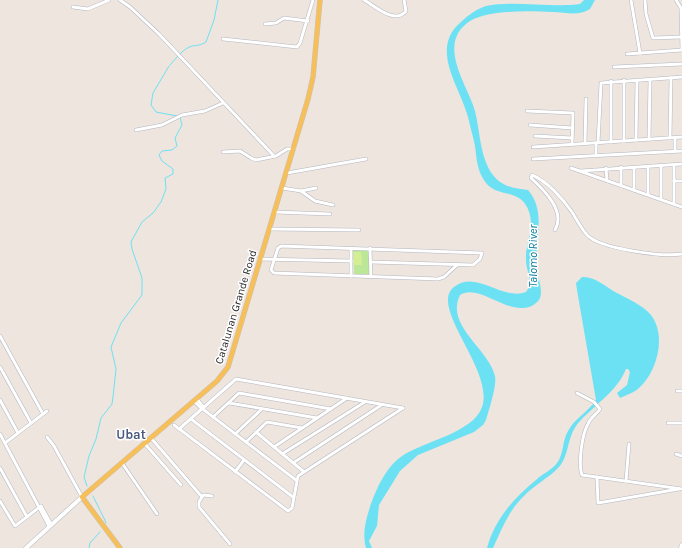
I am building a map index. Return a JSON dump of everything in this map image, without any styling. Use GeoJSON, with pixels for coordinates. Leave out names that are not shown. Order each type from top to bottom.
{"type":"FeatureCollection","features":[{"type":"Feature","properties":{"kind":"main road","name":"Catalunan Grande Road"},"geometry":{"type":"LineString","coordinates":[[82,497],[196,400],[220,378],[228,368],[259,260],[287,173],[311,86],[320,0]]}},
{"type":"Feature","properties":{"kind":"main road"},"geometry":{"type":"LineString","coordinates":[[26,548],[82,497],[120,548]]}},
{"type":"Feature","properties":{"kind":"street"},"geometry":{"type":"LineString","coordinates":[[72,7],[88,9],[109,0]]}},
{"type":"Feature","properties":{"kind":"street"},"geometry":{"type":"LineString","coordinates":[[120,0],[130,7],[154,30],[274,156]]}},
{"type":"Feature","properties":{"kind":"street"},"geometry":{"type":"LineString","coordinates":[[223,39],[295,48],[300,43],[308,21],[313,0]]}},
{"type":"Feature","properties":{"kind":"street"},"geometry":{"type":"LineString","coordinates":[[364,0],[387,14],[397,16],[406,11],[404,0]]}},
{"type":"Feature","properties":{"kind":"street"},"geometry":{"type":"LineString","coordinates":[[632,0],[640,53]]}},
{"type":"Feature","properties":{"kind":"street"},"geometry":{"type":"LineString","coordinates":[[645,0],[646,14],[653,38],[681,37]]}},
{"type":"Feature","properties":{"kind":"street"},"geometry":{"type":"LineString","coordinates":[[627,54],[682,50],[681,6],[676,0]]}},
{"type":"Feature","properties":{"kind":"street"},"geometry":{"type":"LineString","coordinates":[[265,24],[276,23],[284,18],[308,21]]}},
{"type":"Feature","properties":{"kind":"street"},"geometry":{"type":"LineString","coordinates":[[614,67],[682,64]]}},
{"type":"Feature","properties":{"kind":"street"},"geometry":{"type":"LineString","coordinates":[[596,156],[600,85],[603,81],[682,77]]}},
{"type":"Feature","properties":{"kind":"street"},"geometry":{"type":"LineString","coordinates":[[670,138],[671,78]]}},
{"type":"Feature","properties":{"kind":"street"},"geometry":{"type":"LineString","coordinates":[[649,139],[650,79]]}},
{"type":"Feature","properties":{"kind":"street"},"geometry":{"type":"LineString","coordinates":[[624,80],[624,141]]}},
{"type":"Feature","properties":{"kind":"street"},"geometry":{"type":"LineString","coordinates":[[636,140],[637,80]]}},
{"type":"Feature","properties":{"kind":"street"},"geometry":{"type":"LineString","coordinates":[[611,142],[612,81]]}},
{"type":"Feature","properties":{"kind":"street"},"geometry":{"type":"LineString","coordinates":[[585,143],[586,99]]}},
{"type":"Feature","properties":{"kind":"street"},"geometry":{"type":"LineString","coordinates":[[136,130],[162,125],[182,115],[205,110],[223,103]]}},
{"type":"Feature","properties":{"kind":"street"},"geometry":{"type":"LineString","coordinates":[[527,111],[573,113],[572,144]]}},
{"type":"Feature","properties":{"kind":"street"},"geometry":{"type":"LineString","coordinates":[[530,125],[572,128]]}},
{"type":"Feature","properties":{"kind":"street"},"geometry":{"type":"LineString","coordinates":[[535,136],[572,138]]}},
{"type":"Feature","properties":{"kind":"street"},"geometry":{"type":"LineString","coordinates":[[675,138],[676,151]]}},
{"type":"Feature","properties":{"kind":"street"},"geometry":{"type":"LineString","coordinates":[[533,147],[682,138]]}},
{"type":"Feature","properties":{"kind":"street"},"geometry":{"type":"LineString","coordinates":[[222,152],[240,150],[254,160],[274,156],[287,149],[294,149]]}},
{"type":"Feature","properties":{"kind":"street"},"geometry":{"type":"LineString","coordinates":[[534,159],[682,151]]}},
{"type":"Feature","properties":{"kind":"street"},"geometry":{"type":"LineString","coordinates":[[287,173],[366,159]]}},
{"type":"Feature","properties":{"kind":"street"},"geometry":{"type":"LineString","coordinates":[[581,171],[606,168],[682,164]]}},
{"type":"Feature","properties":{"kind":"street"},"geometry":{"type":"LineString","coordinates":[[661,199],[662,165]]}},
{"type":"Feature","properties":{"kind":"street"},"geometry":{"type":"LineString","coordinates":[[674,165],[674,204]]}},
{"type":"Feature","properties":{"kind":"street"},"geometry":{"type":"LineString","coordinates":[[648,166],[648,194]]}},
{"type":"Feature","properties":{"kind":"street"},"geometry":{"type":"LineString","coordinates":[[634,167],[634,190]]}},
{"type":"Feature","properties":{"kind":"street"},"geometry":{"type":"LineString","coordinates":[[571,168],[682,207]]}},
{"type":"Feature","properties":{"kind":"street"},"geometry":{"type":"LineString","coordinates":[[606,168],[606,181]]}},
{"type":"Feature","properties":{"kind":"street"},"geometry":{"type":"LineString","coordinates":[[621,168],[621,186]]}},
{"type":"Feature","properties":{"kind":"street"},"geometry":{"type":"LineString","coordinates":[[593,169],[593,177]]}},
{"type":"Feature","properties":{"kind":"street"},"geometry":{"type":"LineString","coordinates":[[554,230],[558,219],[556,210],[545,192],[532,178],[532,174],[563,201],[586,234],[594,240],[652,254],[669,256],[682,254]]}},
{"type":"Feature","properties":{"kind":"street"},"geometry":{"type":"LineString","coordinates":[[674,181],[682,181]]}},
{"type":"Feature","properties":{"kind":"street"},"geometry":{"type":"LineString","coordinates":[[282,188],[301,191],[316,188]]}},
{"type":"Feature","properties":{"kind":"street"},"geometry":{"type":"LineString","coordinates":[[301,191],[315,201],[333,205]]}},
{"type":"Feature","properties":{"kind":"street"},"geometry":{"type":"LineString","coordinates":[[274,212],[330,214]]}},
{"type":"Feature","properties":{"kind":"street"},"geometry":{"type":"LineString","coordinates":[[269,229],[358,230]]}},
{"type":"Feature","properties":{"kind":"street"},"geometry":{"type":"LineString","coordinates":[[370,262],[475,264],[480,259],[482,253],[280,246],[271,269],[274,273],[441,279],[457,264]]}},
{"type":"Feature","properties":{"kind":"street"},"geometry":{"type":"LineString","coordinates":[[351,248],[351,276]]}},
{"type":"Feature","properties":{"kind":"street"},"geometry":{"type":"LineString","coordinates":[[370,248],[371,276]]}},
{"type":"Feature","properties":{"kind":"street"},"geometry":{"type":"LineString","coordinates":[[259,260],[351,261]]}},
{"type":"Feature","properties":{"kind":"street"},"geometry":{"type":"LineString","coordinates":[[0,336],[43,414]]}},
{"type":"Feature","properties":{"kind":"street"},"geometry":{"type":"LineString","coordinates":[[0,367],[31,423]]}},
{"type":"Feature","properties":{"kind":"street"},"geometry":{"type":"LineString","coordinates":[[174,425],[179,429],[235,472],[287,511],[291,510],[298,476],[403,408],[236,379],[179,429]]}},
{"type":"Feature","properties":{"kind":"street"},"geometry":{"type":"LineString","coordinates":[[677,391],[682,391]]}},
{"type":"Feature","properties":{"kind":"street"},"geometry":{"type":"LineString","coordinates":[[213,417],[239,393],[332,408]]}},
{"type":"Feature","properties":{"kind":"street"},"geometry":{"type":"LineString","coordinates":[[577,393],[594,402],[599,406],[600,410],[588,422],[583,438],[581,469],[584,476],[681,489]]}},
{"type":"Feature","properties":{"kind":"street"},"geometry":{"type":"LineString","coordinates":[[274,447],[347,398]]}},
{"type":"Feature","properties":{"kind":"street"},"geometry":{"type":"LineString","coordinates":[[0,400],[18,433]]}},
{"type":"Feature","properties":{"kind":"street"},"geometry":{"type":"LineString","coordinates":[[196,400],[203,409],[296,480]]}},
{"type":"Feature","properties":{"kind":"street"},"geometry":{"type":"LineString","coordinates":[[282,454],[366,401]]}},
{"type":"Feature","properties":{"kind":"street"},"geometry":{"type":"LineString","coordinates":[[229,403],[317,418]]}},
{"type":"Feature","properties":{"kind":"street"},"geometry":{"type":"LineString","coordinates":[[293,463],[383,404]]}},
{"type":"Feature","properties":{"kind":"street"},"geometry":{"type":"LineString","coordinates":[[236,434],[262,409]]}},
{"type":"Feature","properties":{"kind":"street"},"geometry":{"type":"LineString","coordinates":[[0,443],[18,433],[47,411]]}},
{"type":"Feature","properties":{"kind":"street"},"geometry":{"type":"LineString","coordinates":[[191,419],[293,497]]}},
{"type":"Feature","properties":{"kind":"street"},"geometry":{"type":"LineString","coordinates":[[246,442],[267,422],[302,428]]}},
{"type":"Feature","properties":{"kind":"street"},"geometry":{"type":"LineString","coordinates":[[668,423],[682,423]]}},
{"type":"Feature","properties":{"kind":"street"},"geometry":{"type":"LineString","coordinates":[[256,432],[303,472]]}},
{"type":"Feature","properties":{"kind":"street"},"geometry":{"type":"LineString","coordinates":[[0,434],[50,525]]}},
{"type":"Feature","properties":{"kind":"street"},"geometry":{"type":"LineString","coordinates":[[47,437],[54,446],[82,497]]}},
{"type":"Feature","properties":{"kind":"street"},"geometry":{"type":"LineString","coordinates":[[151,438],[202,497]]}},
{"type":"Feature","properties":{"kind":"street"},"geometry":{"type":"LineString","coordinates":[[144,444],[181,485]]}},
{"type":"Feature","properties":{"kind":"street"},"geometry":{"type":"LineString","coordinates":[[626,481],[629,444]]}},
{"type":"Feature","properties":{"kind":"street"},"geometry":{"type":"LineString","coordinates":[[676,454],[682,456]]}},
{"type":"Feature","properties":{"kind":"street"},"geometry":{"type":"LineString","coordinates":[[235,472],[244,460]]}},
{"type":"Feature","properties":{"kind":"street"},"geometry":{"type":"LineString","coordinates":[[122,463],[158,514]]}},
{"type":"Feature","properties":{"kind":"street"},"geometry":{"type":"LineString","coordinates":[[0,468],[27,517]]}},
{"type":"Feature","properties":{"kind":"street"},"geometry":{"type":"LineString","coordinates":[[596,477],[598,503],[681,489]]}},
{"type":"Feature","properties":{"kind":"street"},"geometry":{"type":"LineString","coordinates":[[212,496],[206,494],[202,497],[199,505],[200,509],[230,544]]}},
{"type":"Feature","properties":{"kind":"street"},"geometry":{"type":"LineString","coordinates":[[0,501],[14,526],[40,506]]}},
{"type":"Feature","properties":{"kind":"green space"},"geometry":{"type":"Polygon","coordinates":[[[353,250],[369,250],[369,274],[354,274],[353,250]]]}},
{"type":"Feature","properties":{"kind":"green space"},"geometry":{"type":"Polygon","coordinates":[[[354,252],[361,252],[362,265],[354,265],[354,252]]]}},
{"type":"Feature","properties":{"kind":"water","name":"Talomo River"},"geometry":{"type":"Polygon","coordinates":[[[584,0],[595,0],[590,9],[581,13],[571,14],[520,11],[495,13],[474,19],[466,24],[458,33],[455,44],[457,67],[475,111],[485,161],[493,175],[500,182],[513,188],[528,190],[534,199],[539,219],[536,260],[541,293],[539,300],[534,305],[523,308],[515,308],[474,293],[467,292],[460,295],[457,306],[458,317],[469,337],[491,366],[495,376],[494,391],[486,420],[483,425],[474,432],[418,455],[400,471],[379,505],[377,526],[369,541],[372,548],[366,548],[364,532],[366,522],[372,500],[386,472],[402,456],[447,436],[469,424],[477,416],[482,407],[483,392],[479,376],[449,309],[448,296],[454,287],[462,282],[471,281],[517,294],[526,292],[530,280],[526,264],[526,253],[531,229],[528,209],[524,202],[519,198],[491,188],[481,174],[468,117],[450,68],[447,56],[447,44],[452,33],[461,22],[486,6],[496,4],[569,5],[580,4],[584,0]]]}},
{"type":"Feature","properties":{"kind":"water"},"geometry":{"type":"Polygon","coordinates":[[[582,277],[591,278],[599,282],[648,311],[656,324],[658,333],[658,353],[655,363],[651,373],[639,388],[620,398],[617,393],[627,385],[630,372],[626,369],[618,384],[580,421],[572,433],[565,457],[559,467],[551,475],[528,492],[519,502],[506,520],[493,548],[487,548],[495,528],[506,510],[528,487],[557,463],[561,456],[565,439],[571,426],[596,400],[576,283],[582,277]]]}},
{"type":"Feature","properties":{"kind":"waterway"},"geometry":{"type":"LineString","coordinates":[[180,54],[191,46],[206,42],[214,20],[218,0]]}},
{"type":"Feature","properties":{"kind":"waterway"},"geometry":{"type":"LineString","coordinates":[[170,65],[178,56]]}},
{"type":"Feature","properties":{"kind":"waterway"},"geometry":{"type":"LineString","coordinates":[[169,66],[153,93],[151,105],[156,112],[177,116]]}},
{"type":"Feature","properties":{"kind":"waterway"},"geometry":{"type":"LineString","coordinates":[[87,486],[84,477],[89,456],[96,439],[101,418],[112,404],[116,369],[111,347],[121,323],[142,295],[142,278],[131,242],[142,222],[153,213],[161,202],[166,189],[165,178],[173,174],[173,169],[162,161],[159,155],[162,151],[172,150],[177,146],[175,138],[182,125],[180,117]]}},
{"type":"Feature","properties":{"kind":"waterway"},"geometry":{"type":"LineString","coordinates":[[93,496],[106,523]]}},
{"type":"Feature","properties":{"kind":"waterway"},"geometry":{"type":"LineString","coordinates":[[89,548],[90,543],[100,532]]}},
{"type":"Feature","properties":{"kind":"district","name":"Ubat"},"geometry":{"type":"Point","coordinates":[131,434]}}]}
